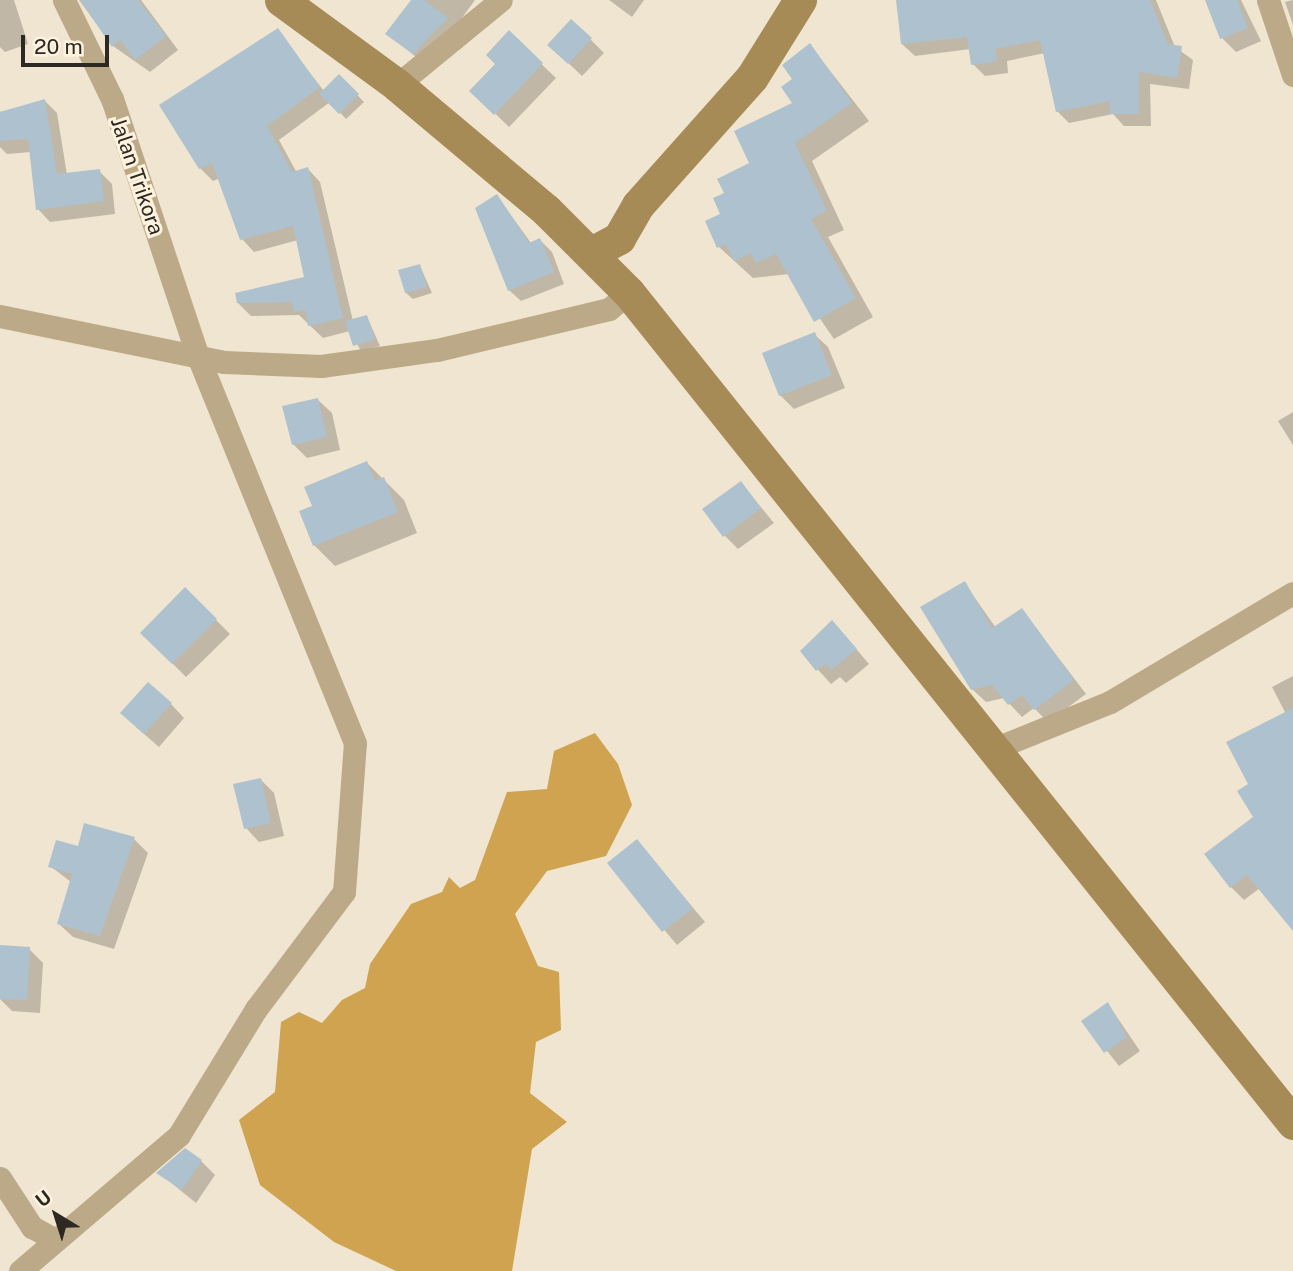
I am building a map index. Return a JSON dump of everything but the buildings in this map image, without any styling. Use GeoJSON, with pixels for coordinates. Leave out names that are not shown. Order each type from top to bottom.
{"type":"FeatureCollection","features":[{"type":"Feature","properties":{"kind":"street","name":"Jalan Trikora"},"geometry":{"type":"LineString","coordinates":[[20,1271],[179,1135],[256,1009],[344,892],[355,743],[198,357],[112,99],[64,0]]}},
{"type":"Feature","properties":{"kind":"street"},"geometry":{"type":"LineString","coordinates":[[281,0],[397,85],[592,253],[629,293],[991,750],[1293,1123]]}},
{"type":"Feature","properties":{"kind":"street"},"geometry":{"type":"LineString","coordinates":[[397,85],[501,0]]}},
{"type":"Feature","properties":{"kind":"street"},"geometry":{"type":"LineString","coordinates":[[592,253],[619,238],[638,205],[752,77],[800,0]]}},
{"type":"Feature","properties":{"kind":"street"},"geometry":{"type":"LineString","coordinates":[[1268,0],[1293,75]]}},
{"type":"Feature","properties":{"kind":"street"},"geometry":{"type":"LineString","coordinates":[[0,316],[198,357],[321,366],[437,350],[609,309],[629,293]]}},
{"type":"Feature","properties":{"kind":"street"},"geometry":{"type":"LineString","coordinates":[[991,750],[1110,702],[1293,593]]}},
{"type":"Feature","properties":{"kind":"street"},"geometry":{"type":"LineString","coordinates":[[0,1178],[32,1227],[55,1240]]}},
{"type":"Feature","properties":{"kind":"shaded area"},"geometry":{"type":"Polygon","coordinates":[[[595,733],[618,764],[632,805],[606,856],[547,871],[515,914],[538,966],[559,972],[561,1030],[536,1042],[530,1093],[567,1122],[532,1149],[512,1271],[396,1271],[334,1242],[260,1185],[239,1120],[275,1092],[281,1022],[299,1012],[322,1023],[342,1000],[365,988],[370,964],[411,904],[442,892],[449,877],[460,888],[475,880],[507,792],[547,789],[554,751],[595,733]]]}}]}
